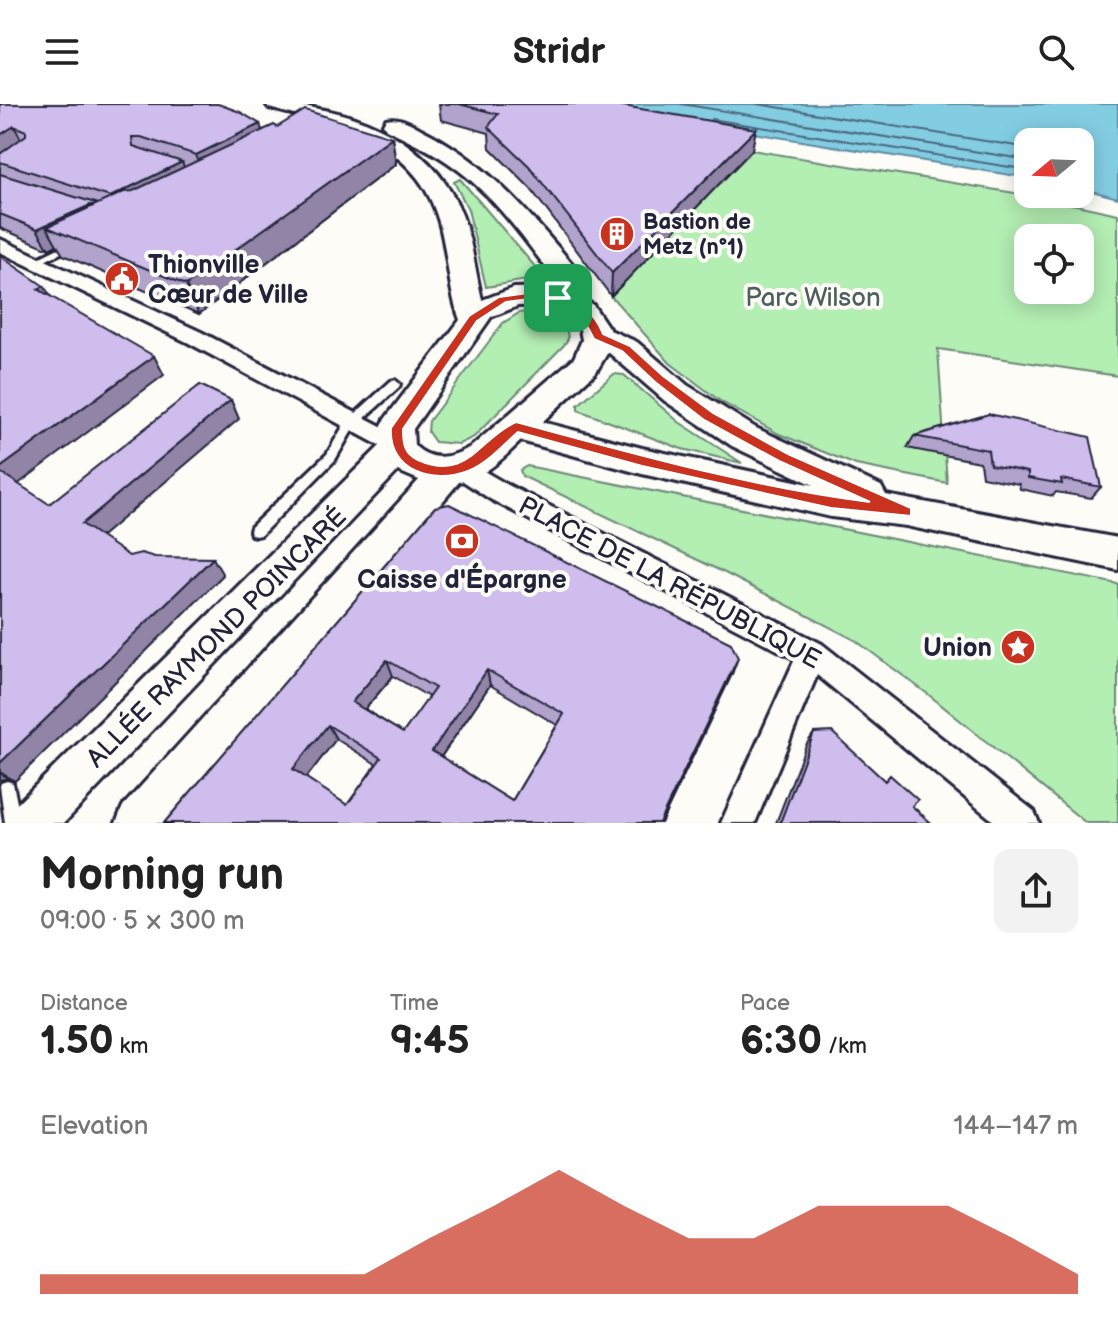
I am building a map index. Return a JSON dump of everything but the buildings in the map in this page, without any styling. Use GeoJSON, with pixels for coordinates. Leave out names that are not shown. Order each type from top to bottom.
{"type":"FeatureCollection","features":[{"type":"Feature","properties":{"kind":"main road"},"geometry":{"type":"LineString","coordinates":[[276,104],[379,135],[405,149],[432,177],[449,212],[473,318]]}},
{"type":"Feature","properties":{"kind":"main road"},"geometry":{"type":"LineString","coordinates":[[322,118],[394,124],[434,143],[465,163],[564,272],[558,298]]}},
{"type":"Feature","properties":{"kind":"main road"},"geometry":{"type":"LineString","coordinates":[[397,447],[397,428],[473,318],[503,299],[536,295],[558,298],[582,310],[592,320],[598,336],[594,353],[585,365],[475,462],[456,470]]}},
{"type":"Feature","properties":{"kind":"main road"},"geometry":{"type":"LineString","coordinates":[[598,336],[626,349],[676,393],[744,437],[906,512]]}},
{"type":"Feature","properties":{"kind":"main road"},"geometry":{"type":"LineString","coordinates":[[516,427],[642,461],[831,503],[906,512],[1118,554]]}},
{"type":"Feature","properties":{"kind":"main road","name":"PLACE DE LA RÉPUBLIQUE"},"geometry":{"type":"LineString","coordinates":[[397,447],[406,460],[419,468],[456,470]]}},
{"type":"Feature","properties":{"kind":"main road","name":"ALLÉE RAYMOND POINCARÉ"},"geometry":{"type":"LineString","coordinates":[[32,823],[397,447]]}},
{"type":"Feature","properties":{"kind":"main road","name":"ALLÉE RAYMOND POINCARÉ"},"geometry":{"type":"LineString","coordinates":[[140,823],[456,470]]}},
{"type":"Feature","properties":{"kind":"street"},"geometry":{"type":"LineString","coordinates":[[2,247],[194,337],[397,447]]}},
{"type":"Feature","properties":{"kind":"street","name":"PLACE DE LA RÉPUBLIQUE"},"geometry":{"type":"LineString","coordinates":[[456,470],[812,653],[1022,823]]}},
{"type":"Feature","properties":{"kind":"street"},"geometry":{"type":"LineString","coordinates":[[738,823],[812,653]]}},
{"type":"Feature","properties":{"kind":"lane"},"geometry":{"type":"LineString","coordinates":[[35,262],[92,235]]}},
{"type":"Feature","properties":{"kind":"lane"},"geometry":{"type":"LineString","coordinates":[[256,531],[331,457],[354,422],[395,384]]}},
{"type":"Feature","properties":{"kind":"lane"},"geometry":{"type":"LineString","coordinates":[[7,789],[13,823]]}},
{"type":"Feature","properties":{"kind":"green space","name":"Parc Wilson"},"geometry":{"type":"Polygon","coordinates":[[[752,150],[1014,193],[1014,208],[1090,208],[1118,214],[1118,376],[938,349],[947,483],[856,465],[779,434],[720,401],[670,363],[611,296],[752,150]]]}},
{"type":"Feature","properties":{"kind":"green space"},"geometry":{"type":"Polygon","coordinates":[[[460,179],[537,269],[539,278],[486,287],[468,209],[454,182],[460,179]]]}},
{"type":"Feature","properties":{"kind":"green space"},"geometry":{"type":"Polygon","coordinates":[[[538,310],[556,315],[566,324],[568,339],[564,345],[474,437],[459,444],[435,442],[428,432],[429,421],[503,323],[519,313],[538,310]]]}},
{"type":"Feature","properties":{"kind":"green space"},"geometry":{"type":"Polygon","coordinates":[[[614,374],[624,375],[679,422],[742,463],[682,449],[578,410],[578,405],[614,374]]]}},
{"type":"Feature","properties":{"kind":"green space"},"geometry":{"type":"Polygon","coordinates":[[[527,466],[1118,584],[1118,823],[1086,823],[929,695],[855,640],[723,572],[522,476],[520,470],[527,466]]]}},
{"type":"Feature","properties":{"kind":"water"},"geometry":{"type":"Polygon","coordinates":[[[576,104],[1118,104],[1118,198],[1094,192],[1094,128],[1014,128],[1014,176],[576,104]]]}},
{"type":"Feature","properties":{"kind":"place","name":"Bastion de Metz (n°1)"},"geometry":{"type":"Point","coordinates":[617,234]}},
{"type":"Feature","properties":{"kind":"place","name":"Thionville Cœur de Ville"},"geometry":{"type":"Point","coordinates":[122,279]}},
{"type":"Feature","properties":{"kind":"place","name":"Caisse d'Épargne"},"geometry":{"type":"Point","coordinates":[462,541]}},
{"type":"Feature","properties":{"kind":"place","name":"Union"},"geometry":{"type":"Point","coordinates":[1018,647]}},
{"type":"Feature","properties":{"kind":"route"},"geometry":{"type":"LineString","coordinates":[[536,295],[558,298],[582,310],[592,320],[598,336],[626,349],[676,393],[709,416],[784,458],[906,512],[831,503],[642,461],[516,427],[475,462],[463,468],[431,471],[406,460],[396,444],[397,428],[473,318],[503,299],[536,295]]}}]}
